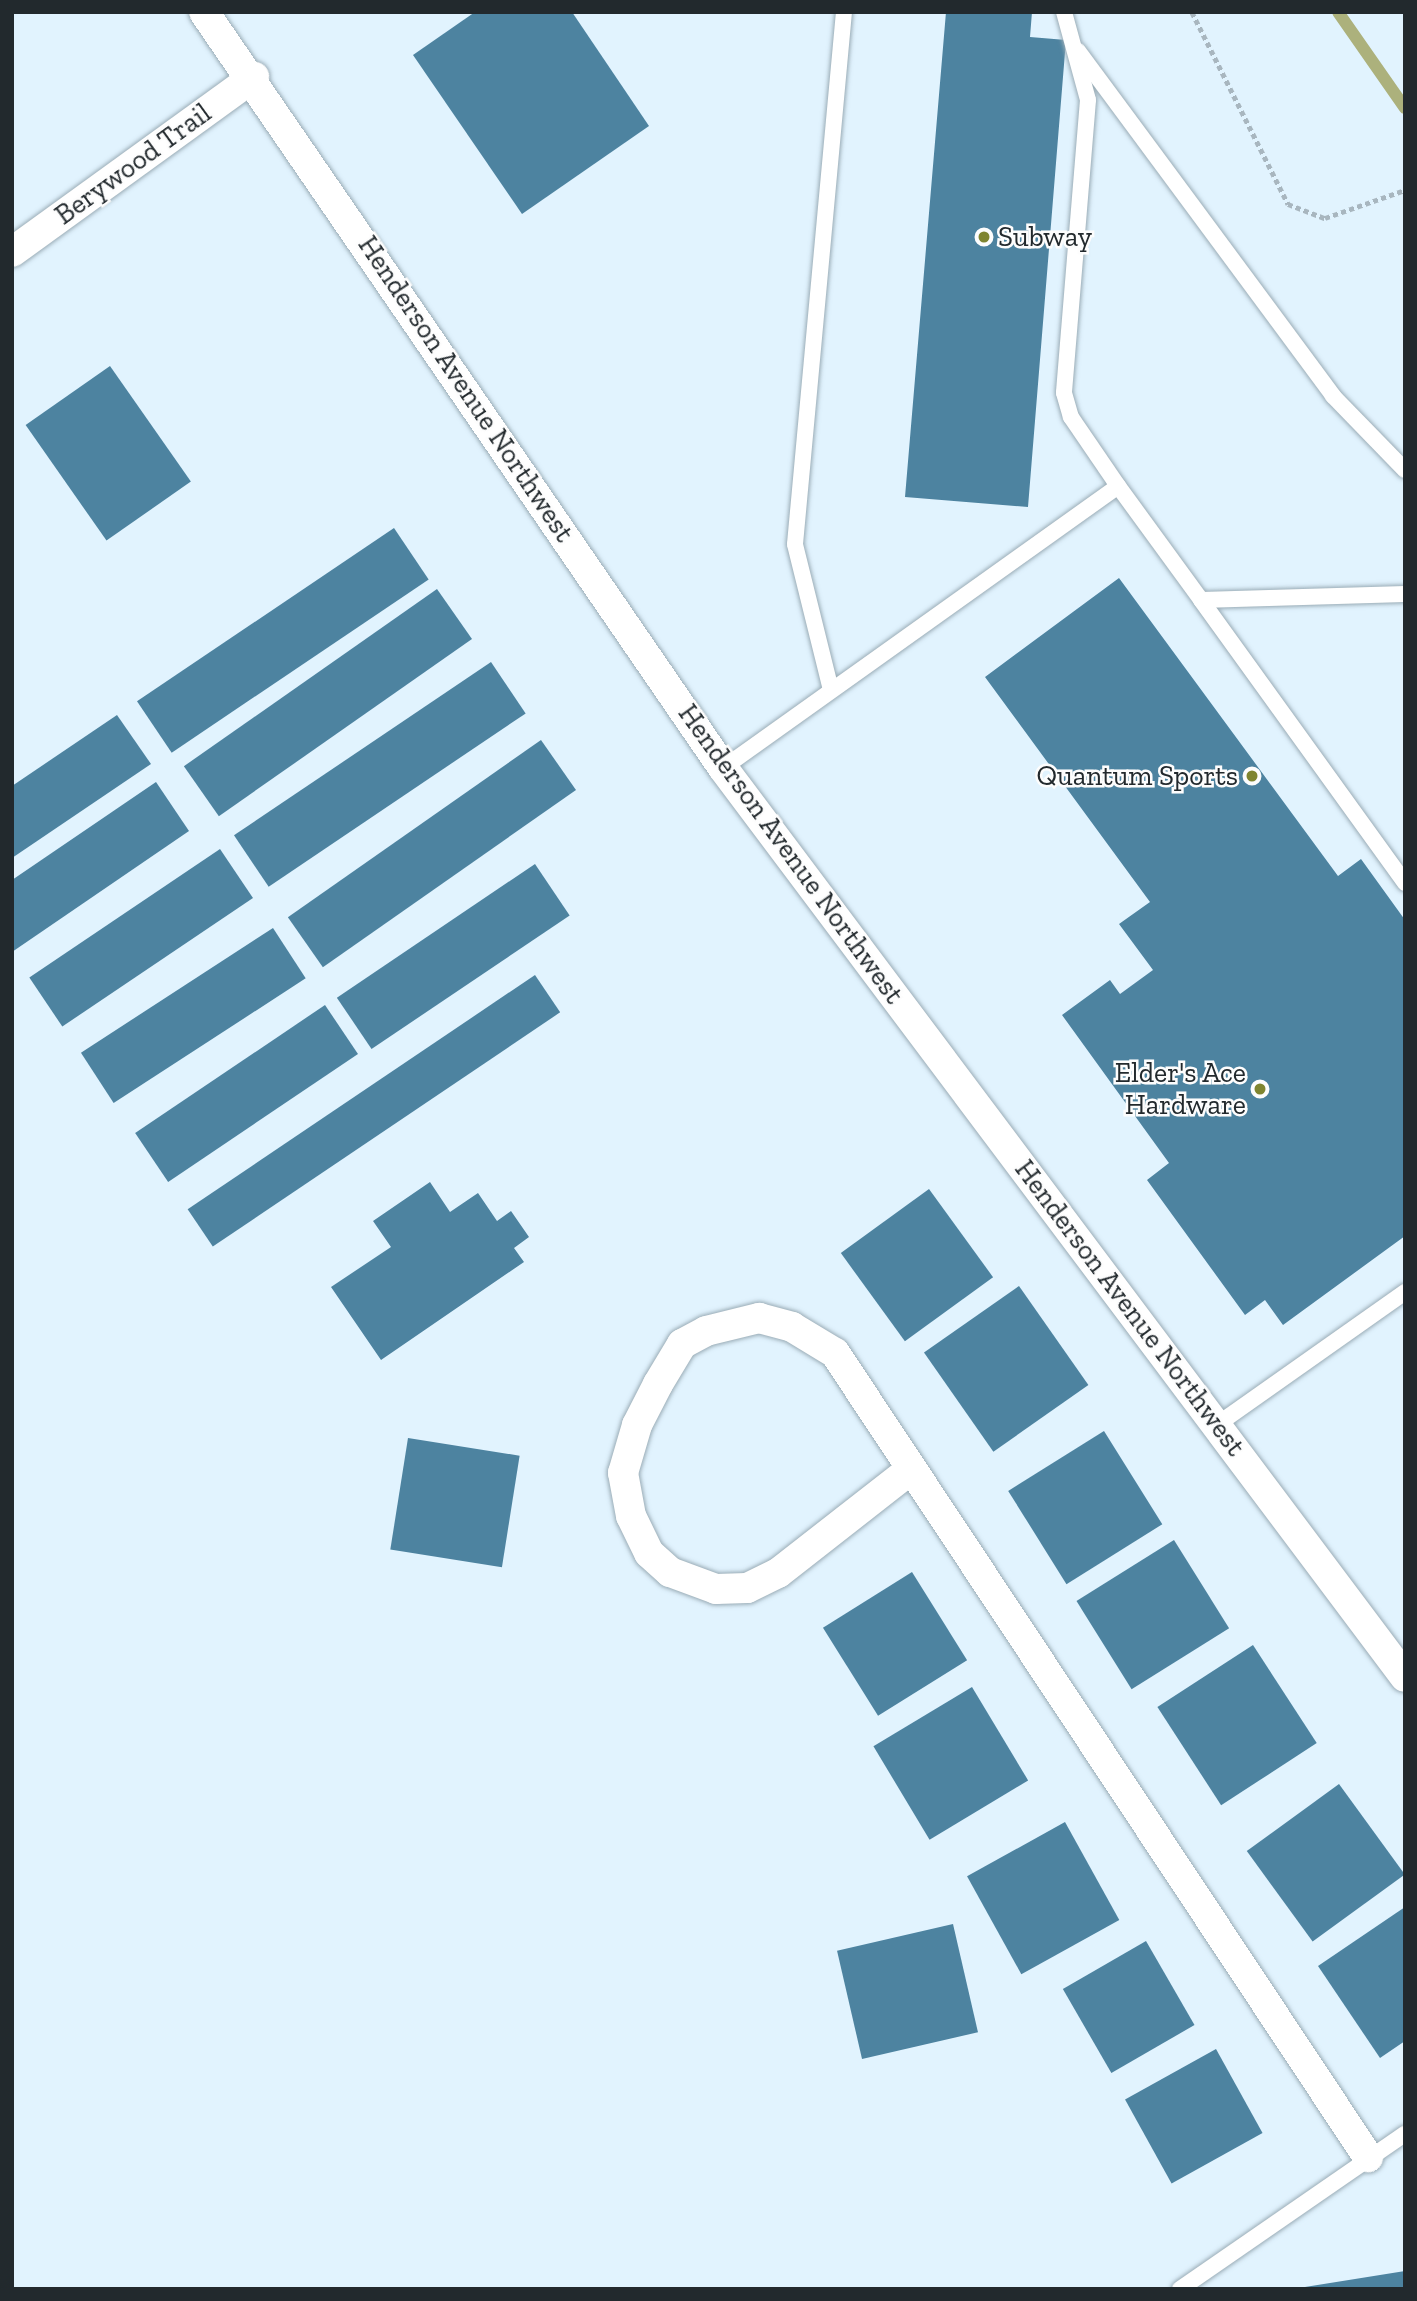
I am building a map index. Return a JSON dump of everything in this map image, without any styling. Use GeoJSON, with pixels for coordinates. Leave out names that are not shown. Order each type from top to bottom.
{"type":"FeatureCollection","features":[{"type":"Feature","properties":{"kind":"street","name":"Henderson Avenue Northwest"},"geometry":{"type":"LineString","coordinates":[[204,12],[254,77],[723,768],[1218,1424],[1405,1677]]}},
{"type":"Feature","properties":{"kind":"street","name":"Berywood Trail"},"geometry":{"type":"LineString","coordinates":[[12,251],[254,77]]}},
{"type":"Feature","properties":{"kind":"street"},"geometry":{"type":"LineString","coordinates":[[910,1470],[778,1573],[747,1588],[716,1589],[670,1572],[649,1553],[631,1516],[623,1474],[637,1425],[682,1345],[706,1331],[759,1318],[792,1327],[835,1353],[910,1470],[1368,2157]]}},
{"type":"Feature","properties":{"kind":"lane"},"geometry":{"type":"LineString","coordinates":[[831,690],[794,544],[844,12]]}},
{"type":"Feature","properties":{"kind":"lane"},"geometry":{"type":"LineString","coordinates":[[1064,12],[1078,51],[1088,100],[1064,393],[1071,416],[1118,486],[1405,883]]}},
{"type":"Feature","properties":{"kind":"lane"},"geometry":{"type":"LineString","coordinates":[[1078,51],[1333,396],[1405,470]]}},
{"type":"Feature","properties":{"kind":"lane"},"geometry":{"type":"LineString","coordinates":[[723,768],[1118,486]]}},
{"type":"Feature","properties":{"kind":"lane"},"geometry":{"type":"LineString","coordinates":[[1201,600],[1405,594]]}},
{"type":"Feature","properties":{"kind":"lane"},"geometry":{"type":"LineString","coordinates":[[1218,1424],[1405,1292]]}},
{"type":"Feature","properties":{"kind":"lane"},"geometry":{"type":"LineString","coordinates":[[1180,2289],[1405,2134]]}},
{"type":"Feature","properties":{"kind":"path"},"geometry":{"type":"LineString","coordinates":[[1192,12],[1288,204],[1325,218],[1405,190]]}},
{"type":"Feature","properties":{"kind":"building"},"geometry":{"type":"Polygon","coordinates":[[[475,12],[572,12],[649,126],[522,214],[413,55],[475,12]]]}},
{"type":"Feature","properties":{"kind":"building"},"geometry":{"type":"Polygon","coordinates":[[[946,12],[1032,12],[1030,37],[1066,40],[1028,507],[905,497],[946,12]]]}},
{"type":"Feature","properties":{"kind":"building"},"geometry":{"type":"Polygon","coordinates":[[[110,366],[191,482],[107,541],[26,425],[110,366]]]}},
{"type":"Feature","properties":{"kind":"building"},"geometry":{"type":"Polygon","coordinates":[[[394,528],[429,579],[172,753],[137,701],[394,528]]]}},
{"type":"Feature","properties":{"kind":"building","name":"Elder's Ace Hardware"},"geometry":{"type":"Polygon","coordinates":[[[1119,578],[1338,876],[1361,859],[1405,920],[1405,1236],[1283,1325],[1265,1300],[1245,1315],[1147,1180],[1169,1163],[1062,1015],[1110,980],[1120,994],[1153,970],[1119,924],[1150,902],[985,677],[1119,578]]]}},
{"type":"Feature","properties":{"kind":"building"},"geometry":{"type":"Polygon","coordinates":[[[437,589],[472,639],[219,816],[184,766],[437,589]]]}},
{"type":"Feature","properties":{"kind":"building"},"geometry":{"type":"Polygon","coordinates":[[[491,662],[526,713],[269,887],[234,835],[491,662]]]}},
{"type":"Feature","properties":{"kind":"building"},"geometry":{"type":"Polygon","coordinates":[[[117,715],[151,764],[12,858],[12,786],[117,715]]]}},
{"type":"Feature","properties":{"kind":"building"},"geometry":{"type":"Polygon","coordinates":[[[541,740],[576,790],[323,967],[288,917],[541,740]]]}},
{"type":"Feature","properties":{"kind":"building"},"geometry":{"type":"Polygon","coordinates":[[[156,782],[189,831],[12,952],[12,880],[156,782]]]}},
{"type":"Feature","properties":{"kind":"building"},"geometry":{"type":"Polygon","coordinates":[[[220,849],[253,898],[62,1027],[29,978],[220,849]]]}},
{"type":"Feature","properties":{"kind":"building"},"geometry":{"type":"Polygon","coordinates":[[[535,864],[570,915],[372,1049],[337,998],[535,864]]]}},
{"type":"Feature","properties":{"kind":"building"},"geometry":{"type":"Polygon","coordinates":[[[273,928],[306,978],[114,1103],[81,1053],[273,928]]]}},
{"type":"Feature","properties":{"kind":"building"},"geometry":{"type":"Polygon","coordinates":[[[535,975],[560,1012],[213,1247],[188,1209],[535,975]]]}},
{"type":"Feature","properties":{"kind":"building"},"geometry":{"type":"Polygon","coordinates":[[[325,1005],[358,1054],[168,1182],[135,1133],[325,1005]]]}},
{"type":"Feature","properties":{"kind":"building"},"geometry":{"type":"Polygon","coordinates":[[[430,1182],[450,1212],[478,1193],[497,1221],[511,1211],[529,1237],[514,1248],[524,1262],[381,1360],[331,1287],[391,1247],[373,1221],[430,1182]]]}},
{"type":"Feature","properties":{"kind":"building"},"geometry":{"type":"Polygon","coordinates":[[[929,1189],[993,1277],[905,1341],[841,1253],[929,1189]]]}},
{"type":"Feature","properties":{"kind":"building"},"geometry":{"type":"Polygon","coordinates":[[[1019,1286],[1088,1385],[993,1452],[924,1353],[1019,1286]]]}},
{"type":"Feature","properties":{"kind":"building"},"geometry":{"type":"Polygon","coordinates":[[[1104,1431],[1162,1524],[1066,1584],[1008,1491],[1104,1431]]]}},
{"type":"Feature","properties":{"kind":"building"},"geometry":{"type":"Polygon","coordinates":[[[408,1438],[520,1456],[502,1567],[390,1550],[408,1438]]]}},
{"type":"Feature","properties":{"kind":"building"},"geometry":{"type":"Polygon","coordinates":[[[1174,1540],[1229,1628],[1132,1689],[1076,1601],[1174,1540]]]}},
{"type":"Feature","properties":{"kind":"building"},"geometry":{"type":"Polygon","coordinates":[[[912,1572],[967,1660],[878,1716],[823,1628],[912,1572]]]}},
{"type":"Feature","properties":{"kind":"building"},"geometry":{"type":"Polygon","coordinates":[[[1253,1645],[1317,1743],[1221,1805],[1157,1707],[1253,1645]]]}},
{"type":"Feature","properties":{"kind":"building"},"geometry":{"type":"Polygon","coordinates":[[[972,1687],[1028,1780],[930,1840],[873,1746],[972,1687]]]}},
{"type":"Feature","properties":{"kind":"building"},"geometry":{"type":"Polygon","coordinates":[[[1339,1784],[1405,1875],[1313,1942],[1247,1851],[1339,1784]]]}},
{"type":"Feature","properties":{"kind":"building"},"geometry":{"type":"Polygon","coordinates":[[[1065,1822],[1119,1920],[1021,1974],[967,1876],[1065,1822]]]}},
{"type":"Feature","properties":{"kind":"building"},"geometry":{"type":"Polygon","coordinates":[[[1405,1907],[1405,2041],[1380,2058],[1318,1966],[1405,1907]]]}},
{"type":"Feature","properties":{"kind":"building"},"geometry":{"type":"Polygon","coordinates":[[[953,1924],[978,2032],[862,2059],[837,1951],[953,1924]]]}},
{"type":"Feature","properties":{"kind":"building"},"geometry":{"type":"Polygon","coordinates":[[[1146,1941],[1194,2025],[1111,2073],[1063,1989],[1146,1941]]]}},
{"type":"Feature","properties":{"kind":"building"},"geometry":{"type":"Polygon","coordinates":[[[1216,2049],[1263,2133],[1172,2183],[1125,2099],[1216,2049]]]}},
{"type":"Feature","properties":{"kind":"building"},"geometry":{"type":"Polygon","coordinates":[[[1405,2271],[1405,2289],[1305,2289],[1305,2287],[1405,2271]]]}},
{"type":"Feature","properties":{"kind":"waterway"},"geometry":{"type":"LineString","coordinates":[[1338,12],[1405,108]]}},
{"type":"Feature","properties":{"kind":"place","name":"Subway"},"geometry":{"type":"Point","coordinates":[984,237]}},
{"type":"Feature","properties":{"kind":"place","name":"Quantum Sports"},"geometry":{"type":"Point","coordinates":[1252,776]}},
{"type":"Feature","properties":{"kind":"place","name":"Elder's Ace Hardware"},"geometry":{"type":"Point","coordinates":[1260,1089]}}]}
